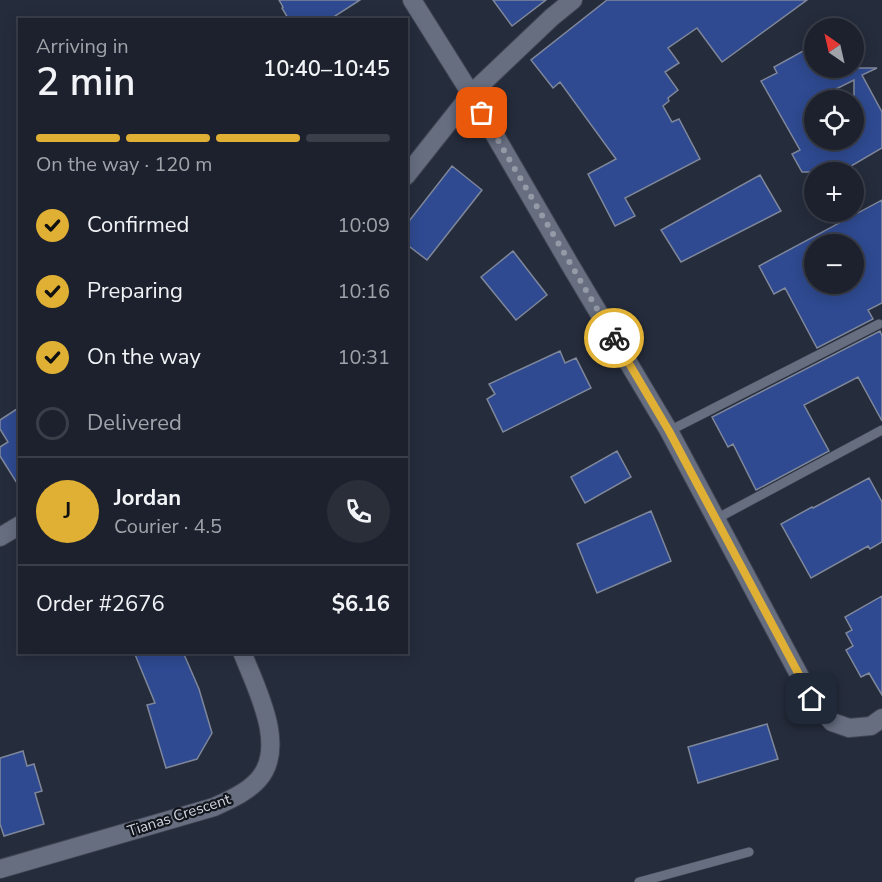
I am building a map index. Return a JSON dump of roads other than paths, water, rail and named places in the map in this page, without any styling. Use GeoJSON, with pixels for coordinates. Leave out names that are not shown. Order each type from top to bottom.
{"type":"FeatureCollection","features":[{"type":"Feature","properties":{"kind":"street"},"geometry":{"type":"LineString","coordinates":[[412,0],[471,94],[669,431],[812,699],[832,722],[849,728],[871,726],[882,718]]}},
{"type":"Feature","properties":{"kind":"street"},"geometry":{"type":"LineString","coordinates":[[408,173],[471,94],[573,0]]}},
{"type":"Feature","properties":{"kind":"street"},"geometry":{"type":"LineString","coordinates":[[0,537],[18,526]]}},
{"type":"Feature","properties":{"kind":"street","name":"Tianas Crescent"},"geometry":{"type":"LineString","coordinates":[[0,869],[214,807],[238,796],[258,780],[269,761],[271,738],[266,714],[243,654]]}},
{"type":"Feature","properties":{"kind":"lane"},"geometry":{"type":"LineString","coordinates":[[669,431],[879,324]]}},
{"type":"Feature","properties":{"kind":"lane"},"geometry":{"type":"LineString","coordinates":[[716,519],[882,430]]}},
{"type":"Feature","properties":{"kind":"lane"},"geometry":{"type":"LineString","coordinates":[[639,882],[749,852]]}}]}
